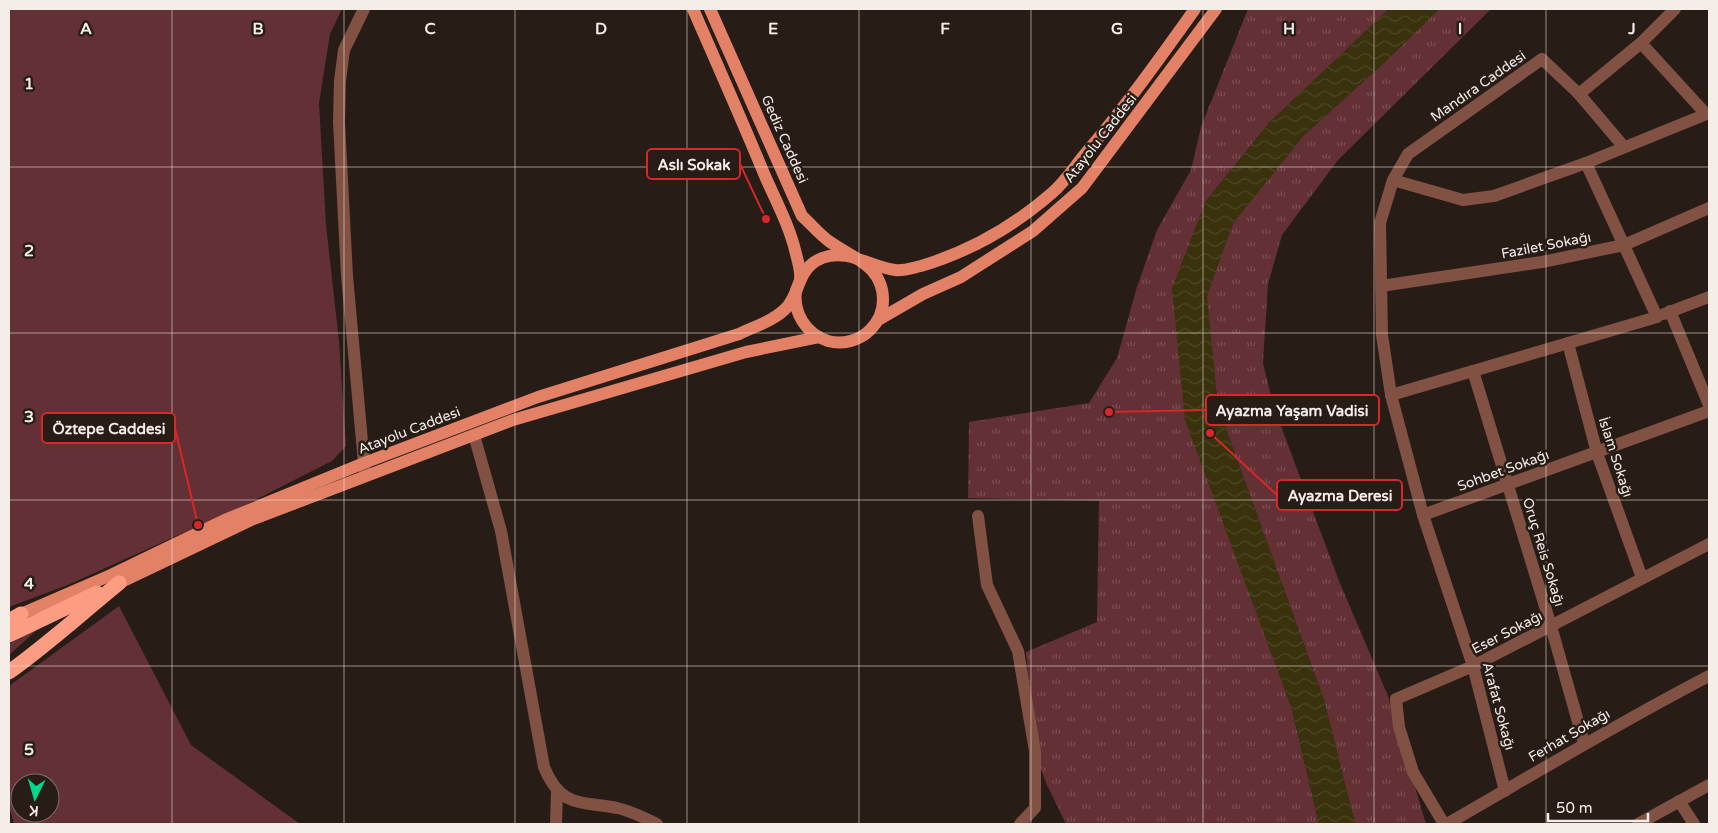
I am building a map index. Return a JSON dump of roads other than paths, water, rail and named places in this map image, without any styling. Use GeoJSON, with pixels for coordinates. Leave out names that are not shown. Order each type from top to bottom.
{"type":"FeatureCollection","features":[{"type":"Feature","properties":{"kind":"highway"},"geometry":{"type":"LineString","coordinates":[[9,635],[119,583]]}},
{"type":"Feature","properties":{"kind":"highway"},"geometry":{"type":"LineString","coordinates":[[9,672],[36,653],[119,583]]}},
{"type":"Feature","properties":{"kind":"main road"},"geometry":{"type":"LineString","coordinates":[[693,9],[796,253],[800,279],[796,290],[796,305],[800,318],[809,330],[819,337]]}},
{"type":"Feature","properties":{"kind":"main road","name":"Gediz Caddesi"},"geometry":{"type":"LineString","coordinates":[[710,9],[802,216],[828,242],[858,259]]}},
{"type":"Feature","properties":{"kind":"main road","name":"Atayolu Caddesi"},"geometry":{"type":"LineString","coordinates":[[13,617],[111,575],[227,519],[364,463],[538,396],[739,334],[780,314],[789,304],[800,279],[808,268],[820,259],[833,255],[845,255],[882,268],[904,270],[942,260],[1002,230],[1059,186],[1105,130],[1195,9]]}},
{"type":"Feature","properties":{"kind":"main road","name":"Atayolu Caddesi"},"geometry":{"type":"LineString","coordinates":[[119,583],[251,520],[513,420],[746,352],[819,337],[834,342],[847,342],[859,338],[870,330],[878,320],[923,294],[961,277],[1033,231],[1082,188],[1216,9]]}},
{"type":"Feature","properties":{"kind":"main road"},"geometry":{"type":"LineString","coordinates":[[858,259],[870,267],[878,278],[883,292],[883,307],[878,320]]}},
{"type":"Feature","properties":{"kind":"street"},"geometry":{"type":"LineString","coordinates":[[364,9],[344,50],[340,81],[339,122],[347,276],[365,476]]}},
{"type":"Feature","properties":{"kind":"street"},"geometry":{"type":"LineString","coordinates":[[1624,147],[1579,94],[1641,43],[1674,9]]}},
{"type":"Feature","properties":{"kind":"street"},"geometry":{"type":"LineString","coordinates":[[1423,515],[1391,395],[1382,335],[1380,223],[1393,180],[1463,200],[1494,196],[1586,163],[1708,113],[1641,43]]}},
{"type":"Feature","properties":{"kind":"street","name":"Mandıra Caddesi"},"geometry":{"type":"LineString","coordinates":[[1393,180],[1408,154],[1542,59],[1579,94]]}},
{"type":"Feature","properties":{"kind":"street"},"geometry":{"type":"LineString","coordinates":[[1586,163],[1657,317]]}},
{"type":"Feature","properties":{"kind":"street","name":"Fazilet Sokağı"},"geometry":{"type":"LineString","coordinates":[[1381,286],[1542,262],[1624,245],[1709,208]]}},
{"type":"Feature","properties":{"kind":"street"},"geometry":{"type":"LineString","coordinates":[[1391,395],[1657,317],[1709,297]]}},
{"type":"Feature","properties":{"kind":"street"},"geometry":{"type":"LineString","coordinates":[[1670,311],[1709,405]]}},
{"type":"Feature","properties":{"kind":"street","name":"İslam Sokağı"},"geometry":{"type":"LineString","coordinates":[[1568,343],[1597,453],[1642,578]]}},
{"type":"Feature","properties":{"kind":"street","name":"Oruç Reis Sokağı"},"geometry":{"type":"LineString","coordinates":[[1473,371],[1551,626],[1584,743]]}},
{"type":"Feature","properties":{"kind":"street","name":"Sohbet Sokağı"},"geometry":{"type":"LineString","coordinates":[[1423,515],[1709,412]]}},
{"type":"Feature","properties":{"kind":"street"},"geometry":{"type":"LineString","coordinates":[[474,435],[501,531],[544,767],[549,780],[557,791],[566,798],[576,802],[618,808],[657,824]]}},
{"type":"Feature","properties":{"kind":"street","name":"Arafat Sokağı"},"geometry":{"type":"LineString","coordinates":[[1423,515],[1473,666],[1505,791]]}},
{"type":"Feature","properties":{"kind":"street"},"geometry":{"type":"LineString","coordinates":[[978,516],[987,585],[1018,651],[1035,752],[1035,808],[1020,824]]}},
{"type":"Feature","properties":{"kind":"street","name":"Eser Sokağı"},"geometry":{"type":"LineString","coordinates":[[1446,824],[1413,772],[1399,728],[1396,699],[1473,666],[1709,544]]}},
{"type":"Feature","properties":{"kind":"street","name":"Ferhat Sokağı"},"geometry":{"type":"LineString","coordinates":[[1446,824],[1584,743],[1709,676]]}},
{"type":"Feature","properties":{"kind":"street"},"geometry":{"type":"LineString","coordinates":[[1638,824],[1709,785]]}},
{"type":"Feature","properties":{"kind":"street"},"geometry":{"type":"LineString","coordinates":[[556,824],[557,791]]}},
{"type":"Feature","properties":{"kind":"street"},"geometry":{"type":"LineString","coordinates":[[1679,801],[1694,824]]}},
{"type":"Feature","properties":{"kind":"water"},"geometry":{"type":"Polygon","coordinates":[[[1389,9],[1439,9],[1385,62],[1303,136],[1233,223],[1207,296],[1218,407],[1324,700],[1355,824],[1319,824],[1292,710],[1185,420],[1172,289],[1206,201],[1269,123],[1389,9]]]}},
{"type":"Feature","properties":{"kind":"place","name":"Aslı Sokak"},"geometry":{"type":"Point","coordinates":[766,219]}},
{"type":"Feature","properties":{"kind":"place","name":"Ayazma Yaşam Vadisi"},"geometry":{"type":"Point","coordinates":[1109,412]}},
{"type":"Feature","properties":{"kind":"place","name":"Ayazma Deresi"},"geometry":{"type":"Point","coordinates":[1210,433]}},
{"type":"Feature","properties":{"kind":"place","name":"Öztepe Caddesi"},"geometry":{"type":"Point","coordinates":[198,525]}}]}
